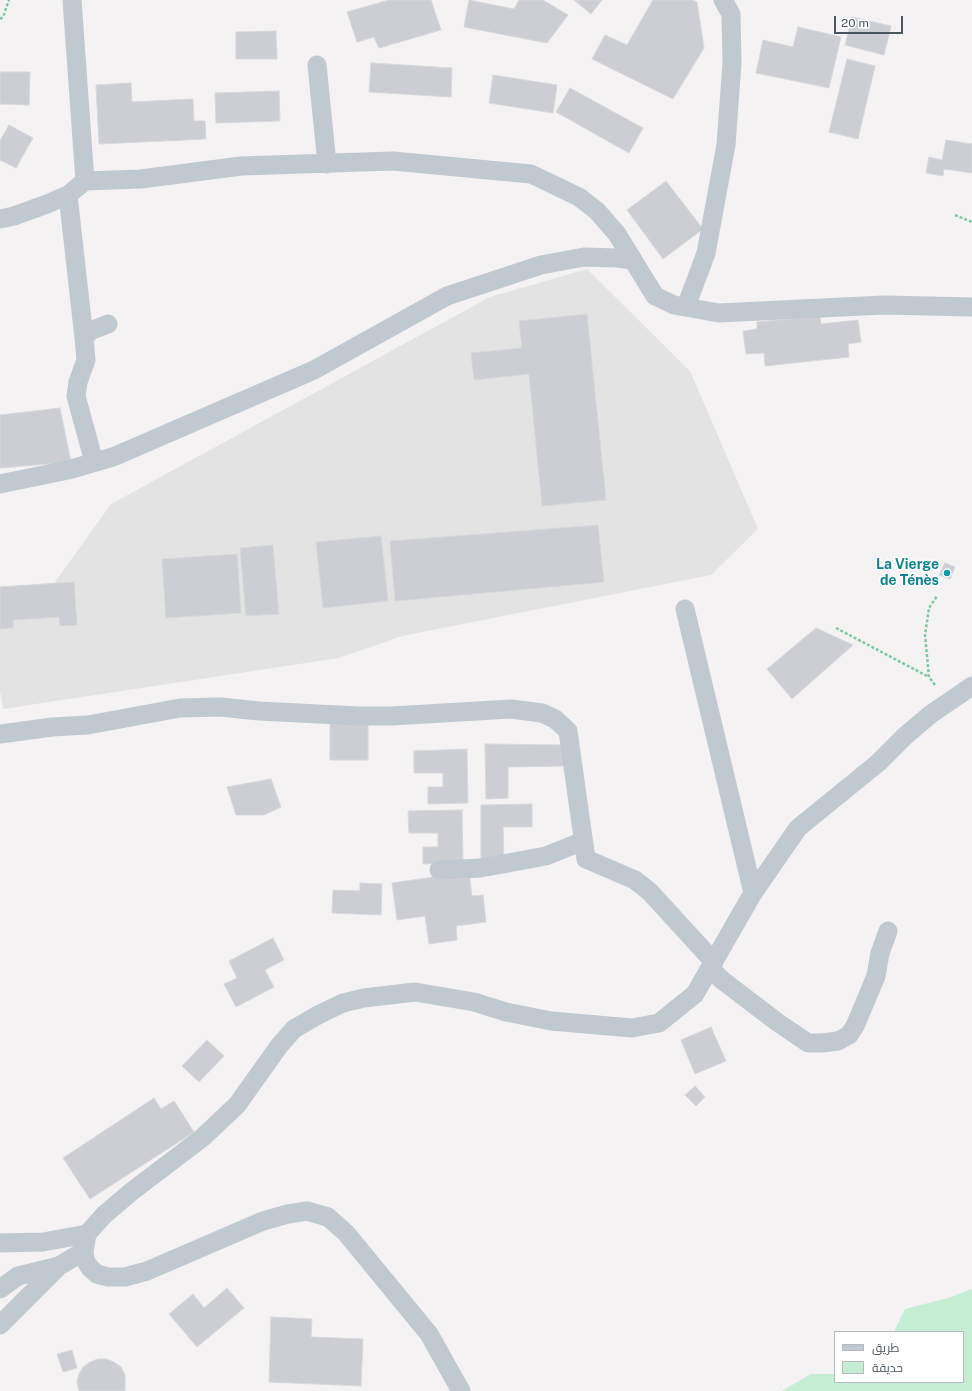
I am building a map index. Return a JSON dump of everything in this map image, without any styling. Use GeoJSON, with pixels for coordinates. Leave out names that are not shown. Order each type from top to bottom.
{"type":"FeatureCollection","features":[{"type":"Feature","properties":{"kind":"street"},"geometry":{"type":"LineString","coordinates":[[72,0],[85,181]]}},
{"type":"Feature","properties":{"kind":"street"},"geometry":{"type":"LineString","coordinates":[[686,307],[706,253],[726,145],[732,63],[731,14],[723,0]]}},
{"type":"Feature","properties":{"kind":"street"},"geometry":{"type":"LineString","coordinates":[[317,65],[327,164]]}},
{"type":"Feature","properties":{"kind":"street"},"geometry":{"type":"LineString","coordinates":[[0,219],[20,214],[68,194],[85,181],[141,179],[241,166],[393,161],[531,174],[579,197],[597,211],[617,234],[655,296],[674,305],[719,313],[884,305],[972,307]]}},
{"type":"Feature","properties":{"kind":"street"},"geometry":{"type":"LineString","coordinates":[[68,194],[86,360],[78,382],[76,396],[94,462]]}},
{"type":"Feature","properties":{"kind":"street"},"geometry":{"type":"LineString","coordinates":[[0,484],[68,470],[113,457],[314,370],[447,296],[541,265],[584,257],[633,260]]}},
{"type":"Feature","properties":{"kind":"street"},"geometry":{"type":"LineString","coordinates":[[84,338],[90,331],[108,324]]}},
{"type":"Feature","properties":{"kind":"street"},"geometry":{"type":"LineString","coordinates":[[685,609],[754,893]]}},
{"type":"Feature","properties":{"kind":"street"},"geometry":{"type":"LineString","coordinates":[[0,1325],[59,1266],[86,1242],[104,1215],[131,1192],[202,1138],[237,1104],[279,1046],[294,1029],[318,1015],[343,1004],[364,998],[415,992],[474,1002],[506,1012],[552,1021],[632,1028],[659,1023],[695,994],[754,893],[798,828],[878,762],[905,736],[946,702],[972,686]]}},
{"type":"Feature","properties":{"kind":"street"},"geometry":{"type":"LineString","coordinates":[[0,734],[52,727],[88,725],[180,708],[220,707],[304,714],[392,716],[511,709],[529,710],[542,713],[555,719],[568,731],[586,859],[635,880],[650,892],[722,980],[765,1013],[808,1043],[838,1041],[849,1035],[855,1026],[876,976],[880,953],[888,931]]}},
{"type":"Feature","properties":{"kind":"street"},"geometry":{"type":"LineString","coordinates":[[440,870],[481,868],[546,856],[583,841]]}},
{"type":"Feature","properties":{"kind":"street"},"geometry":{"type":"LineString","coordinates":[[86,1242],[90,1268],[97,1274],[108,1278],[125,1278],[147,1271],[263,1221],[288,1214],[307,1211],[328,1217],[346,1233],[429,1334],[461,1391]]}},
{"type":"Feature","properties":{"kind":"street"},"geometry":{"type":"LineString","coordinates":[[0,1243],[86,1242]]}},
{"type":"Feature","properties":{"kind":"street"},"geometry":{"type":"LineString","coordinates":[[0,1290],[18,1276],[59,1266]]}},
{"type":"Feature","properties":{"kind":"path"},"geometry":{"type":"LineString","coordinates":[[0,19],[3,17],[9,0]]}},
{"type":"Feature","properties":{"kind":"path"},"geometry":{"type":"LineString","coordinates":[[954,215],[972,222]]}},
{"type":"Feature","properties":{"kind":"path"},"geometry":{"type":"LineString","coordinates":[[929,677],[925,635],[929,608],[936,596]]}},
{"type":"Feature","properties":{"kind":"path"},"geometry":{"type":"LineString","coordinates":[[836,628],[929,677],[946,702]]}},
{"type":"Feature","properties":{"kind":"shaded area"},"geometry":{"type":"Polygon","coordinates":[[[587,269],[690,371],[758,529],[711,575],[402,636],[339,658],[3,709],[0,691],[0,588],[53,585],[111,504],[490,297],[587,269]]]}},
{"type":"Feature","properties":{"kind":"green space"},"geometry":{"type":"Polygon","coordinates":[[[972,1289],[972,1391],[782,1391],[811,1374],[834,1374],[834,1383],[964,1383],[964,1331],[894,1331],[905,1309],[948,1298],[972,1289]]]}},
{"type":"Feature","properties":{"kind":"building"},"geometry":{"type":"Polygon","coordinates":[[[389,0],[431,0],[441,30],[379,48],[374,37],[357,42],[347,12],[389,0]]]}},
{"type":"Feature","properties":{"kind":"building"},"geometry":{"type":"Polygon","coordinates":[[[469,0],[514,9],[519,0],[543,0],[568,15],[547,43],[464,27],[469,0]]]}},
{"type":"Feature","properties":{"kind":"building"},"geometry":{"type":"Polygon","coordinates":[[[574,0],[602,0],[591,14],[574,0]]]}},
{"type":"Feature","properties":{"kind":"building"},"geometry":{"type":"Polygon","coordinates":[[[653,0],[692,0],[697,2],[704,48],[673,99],[592,59],[605,35],[627,45],[653,0]]]}},
{"type":"Feature","properties":{"kind":"building"},"geometry":{"type":"Polygon","coordinates":[[[852,17],[891,26],[884,55],[845,45],[852,17]]]}},
{"type":"Feature","properties":{"kind":"building"},"geometry":{"type":"Polygon","coordinates":[[[798,27],[841,37],[829,88],[756,73],[763,40],[793,47],[798,27]]]}},
{"type":"Feature","properties":{"kind":"building"},"geometry":{"type":"Polygon","coordinates":[[[276,31],[277,59],[236,59],[236,32],[276,31]]]}},
{"type":"Feature","properties":{"kind":"building"},"geometry":{"type":"Polygon","coordinates":[[[847,59],[875,66],[858,139],[829,132],[847,59]]]}},
{"type":"Feature","properties":{"kind":"building"},"geometry":{"type":"Polygon","coordinates":[[[371,63],[452,68],[451,97],[369,92],[371,63]]]}},
{"type":"Feature","properties":{"kind":"building"},"geometry":{"type":"Polygon","coordinates":[[[0,72],[30,72],[29,105],[0,104],[0,72]]]}},
{"type":"Feature","properties":{"kind":"building"},"geometry":{"type":"Polygon","coordinates":[[[493,75],[557,85],[553,113],[489,103],[493,75]]]}},
{"type":"Feature","properties":{"kind":"building"},"geometry":{"type":"Polygon","coordinates":[[[131,83],[132,102],[193,99],[194,121],[205,121],[206,139],[99,144],[96,85],[131,83]]]}},
{"type":"Feature","properties":{"kind":"building"},"geometry":{"type":"Polygon","coordinates":[[[570,88],[643,128],[629,153],[556,112],[570,88]]]}},
{"type":"Feature","properties":{"kind":"building"},"geometry":{"type":"Polygon","coordinates":[[[279,91],[280,121],[216,123],[215,93],[279,91]]]}},
{"type":"Feature","properties":{"kind":"building"},"geometry":{"type":"Polygon","coordinates":[[[9,125],[33,138],[16,168],[0,160],[0,141],[9,125]]]}},
{"type":"Feature","properties":{"kind":"building"},"geometry":{"type":"Polygon","coordinates":[[[946,140],[972,144],[972,173],[944,169],[943,176],[926,173],[929,157],[942,160],[946,140]]]}},
{"type":"Feature","properties":{"kind":"building"},"geometry":{"type":"Polygon","coordinates":[[[666,181],[703,229],[663,259],[627,210],[666,181]]]}},
{"type":"Feature","properties":{"kind":"building"},"geometry":{"type":"Polygon","coordinates":[[[587,314],[606,500],[542,506],[529,374],[474,380],[471,353],[522,348],[519,321],[587,314]]]}},
{"type":"Feature","properties":{"kind":"building"},"geometry":{"type":"Polygon","coordinates":[[[820,316],[821,324],[858,320],[861,342],[848,344],[849,357],[765,366],[764,353],[746,354],[743,331],[757,329],[757,322],[820,316]]]}},
{"type":"Feature","properties":{"kind":"building"},"geometry":{"type":"Polygon","coordinates":[[[60,408],[71,462],[0,468],[0,415],[60,408]]]}},
{"type":"Feature","properties":{"kind":"building"},"geometry":{"type":"Polygon","coordinates":[[[598,525],[604,582],[395,601],[390,541],[598,525]]]}},
{"type":"Feature","properties":{"kind":"building"},"geometry":{"type":"Polygon","coordinates":[[[381,536],[388,601],[323,608],[316,542],[381,536]]]}},
{"type":"Feature","properties":{"kind":"building"},"geometry":{"type":"Polygon","coordinates":[[[273,545],[279,614],[246,616],[240,548],[273,545]]]}},
{"type":"Feature","properties":{"kind":"building"},"geometry":{"type":"Polygon","coordinates":[[[237,554],[241,613],[166,618],[162,559],[237,554]]]}},
{"type":"Feature","properties":{"kind":"building"},"geometry":{"type":"Polygon","coordinates":[[[945,563],[955,567],[950,579],[939,575],[945,563]]]}},
{"type":"Feature","properties":{"kind":"building"},"geometry":{"type":"Polygon","coordinates":[[[74,582],[77,625],[60,626],[59,617],[13,620],[13,628],[0,629],[0,587],[74,582]]]}},
{"type":"Feature","properties":{"kind":"building"},"geometry":{"type":"Polygon","coordinates":[[[816,628],[853,645],[792,699],[767,669],[816,628]]]}},
{"type":"Feature","properties":{"kind":"building"},"geometry":{"type":"Polygon","coordinates":[[[330,723],[368,723],[368,760],[330,760],[330,723]]]}},
{"type":"Feature","properties":{"kind":"building"},"geometry":{"type":"Polygon","coordinates":[[[485,744],[564,745],[565,766],[508,767],[508,798],[486,799],[485,744]]]}},
{"type":"Feature","properties":{"kind":"building"},"geometry":{"type":"Polygon","coordinates":[[[467,749],[468,803],[428,804],[428,787],[443,787],[443,773],[414,773],[414,751],[467,749]]]}},
{"type":"Feature","properties":{"kind":"building"},"geometry":{"type":"Polygon","coordinates":[[[271,779],[281,807],[264,815],[236,815],[227,787],[271,779]]]}},
{"type":"Feature","properties":{"kind":"building"},"geometry":{"type":"Polygon","coordinates":[[[532,804],[532,827],[503,827],[504,859],[481,859],[481,805],[532,804]]]}},
{"type":"Feature","properties":{"kind":"building"},"geometry":{"type":"Polygon","coordinates":[[[462,810],[463,863],[423,864],[423,847],[438,847],[438,833],[409,833],[408,811],[462,810]]]}},
{"type":"Feature","properties":{"kind":"building"},"geometry":{"type":"Polygon","coordinates":[[[469,872],[472,896],[483,895],[486,922],[456,926],[457,940],[429,944],[425,916],[397,920],[392,883],[469,872]]]}},
{"type":"Feature","properties":{"kind":"building"},"geometry":{"type":"Polygon","coordinates":[[[360,883],[382,884],[381,915],[332,913],[333,890],[360,891],[360,883]]]}},
{"type":"Feature","properties":{"kind":"building"},"geometry":{"type":"Polygon","coordinates":[[[273,938],[284,960],[265,970],[274,987],[236,1007],[224,984],[237,978],[229,961],[273,938]]]}},
{"type":"Feature","properties":{"kind":"building"},"geometry":{"type":"Polygon","coordinates":[[[711,1027],[726,1061],[695,1074],[681,1040],[711,1027]]]}},
{"type":"Feature","properties":{"kind":"building"},"geometry":{"type":"Polygon","coordinates":[[[207,1040],[224,1056],[199,1082],[182,1066],[207,1040]]]}},
{"type":"Feature","properties":{"kind":"building"},"geometry":{"type":"Polygon","coordinates":[[[695,1086],[705,1097],[696,1106],[685,1095],[695,1086]]]}},
{"type":"Feature","properties":{"kind":"building"},"geometry":{"type":"Polygon","coordinates":[[[154,1098],[161,1109],[174,1101],[194,1132],[90,1199],[63,1158],[154,1098]]]}},
{"type":"Feature","properties":{"kind":"building"},"geometry":{"type":"Polygon","coordinates":[[[227,1288],[244,1308],[197,1347],[169,1314],[193,1294],[204,1308],[227,1288]]]}},
{"type":"Feature","properties":{"kind":"building"},"geometry":{"type":"Polygon","coordinates":[[[271,1317],[312,1319],[311,1337],[363,1339],[361,1386],[269,1382],[271,1317]]]}},
{"type":"Feature","properties":{"kind":"building"},"geometry":{"type":"Polygon","coordinates":[[[72,1350],[77,1368],[63,1372],[57,1354],[72,1350]]]}},
{"type":"Feature","properties":{"kind":"building"},"geometry":{"type":"Polygon","coordinates":[[[98,1359],[106,1359],[121,1367],[125,1375],[125,1391],[79,1391],[77,1382],[83,1367],[98,1359]]]}},
{"type":"Feature","properties":{"kind":"place","name":"La Vierge de Ténès"},"geometry":{"type":"Point","coordinates":[947,573]}}]}
